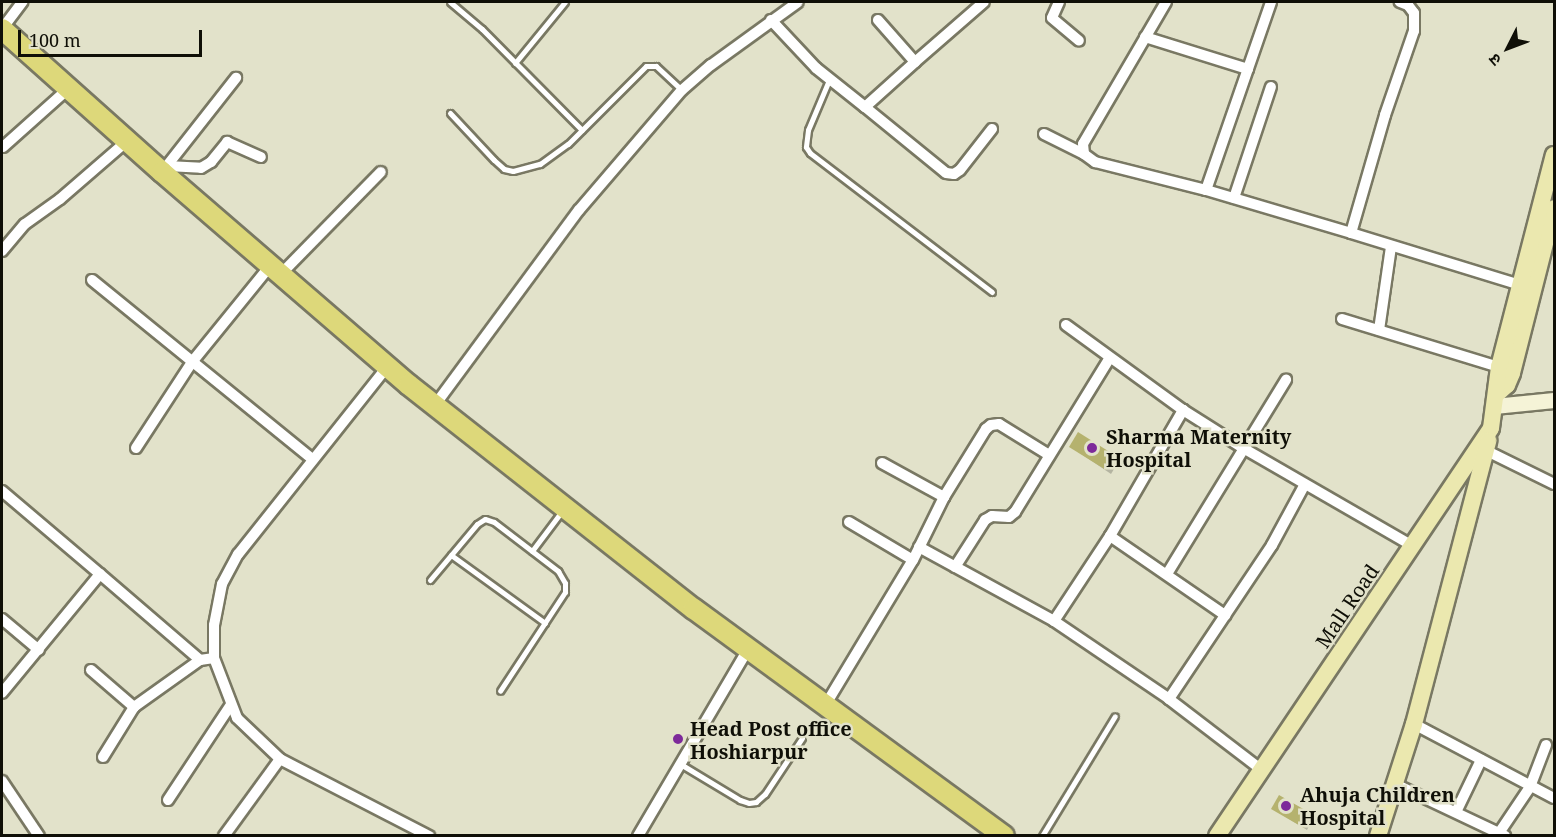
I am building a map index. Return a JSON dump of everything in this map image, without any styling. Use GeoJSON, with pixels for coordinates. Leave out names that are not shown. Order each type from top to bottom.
{"type":"FeatureCollection","features":[{"type":"Feature","properties":{"kind":"highway"},"geometry":{"type":"LineString","coordinates":[[2,29],[387,367],[748,649],[1004,836]]}},
{"type":"Feature","properties":{"kind":"main road","name":"Mall Road"},"geometry":{"type":"LineString","coordinates":[[1496,400],[1508,385],[1512,373],[1526,287],[1554,155]]}},
{"type":"Feature","properties":{"kind":"main road","name":"Mall Road"},"geometry":{"type":"LineString","coordinates":[[1217,836],[1491,428],[1499,367],[1554,208]]}},
{"type":"Feature","properties":{"kind":"main road"},"geometry":{"type":"LineString","coordinates":[[1378,836],[1414,724],[1491,428]]}},
{"type":"Feature","properties":{"kind":"street"},"geometry":{"type":"LineString","coordinates":[[2,29],[22,2]]}},
{"type":"Feature","properties":{"kind":"street"},"geometry":{"type":"LineString","coordinates":[[435,405],[579,210],[682,90],[711,65],[798,2]]}},
{"type":"Feature","properties":{"kind":"street"},"geometry":{"type":"LineString","coordinates":[[865,107],[984,2]]}},
{"type":"Feature","properties":{"kind":"street"},"geometry":{"type":"LineString","coordinates":[[1059,2],[1052,18],[1079,41]]}},
{"type":"Feature","properties":{"kind":"street"},"geometry":{"type":"LineString","coordinates":[[1084,154],[1083,144],[1144,36],[1166,2]]}},
{"type":"Feature","properties":{"kind":"street"},"geometry":{"type":"LineString","coordinates":[[1206,190],[1271,2]]}},
{"type":"Feature","properties":{"kind":"street"},"geometry":{"type":"LineString","coordinates":[[1351,233],[1385,115],[1414,31],[1414,13],[1408,5],[1401,2]]}},
{"type":"Feature","properties":{"kind":"street"},"geometry":{"type":"LineString","coordinates":[[771,20],[829,80],[946,173],[954,174],[960,170],[992,129]]}},
{"type":"Feature","properties":{"kind":"street"},"geometry":{"type":"LineString","coordinates":[[878,20],[915,62]]}},
{"type":"Feature","properties":{"kind":"street"},"geometry":{"type":"LineString","coordinates":[[1144,36],[1248,69]]}},
{"type":"Feature","properties":{"kind":"street"},"geometry":{"type":"LineString","coordinates":[[164,169],[236,78]]}},
{"type":"Feature","properties":{"kind":"street"},"geometry":{"type":"LineString","coordinates":[[1234,198],[1271,87]]}},
{"type":"Feature","properties":{"kind":"street"},"geometry":{"type":"LineString","coordinates":[[3,147],[69,88]]}},
{"type":"Feature","properties":{"kind":"street"},"geometry":{"type":"LineString","coordinates":[[1044,134],[1095,162],[1234,198],[1526,287]]}},
{"type":"Feature","properties":{"kind":"street"},"geometry":{"type":"LineString","coordinates":[[2,251],[25,224],[60,199],[127,141]]}},
{"type":"Feature","properties":{"kind":"street"},"geometry":{"type":"LineString","coordinates":[[164,169],[201,168],[211,162],[224,144],[230,142],[261,158]]}},
{"type":"Feature","properties":{"kind":"street"},"geometry":{"type":"LineString","coordinates":[[136,448],[192,362],[275,271],[381,172]]}},
{"type":"Feature","properties":{"kind":"street"},"geometry":{"type":"LineString","coordinates":[[1379,330],[1391,247]]}},
{"type":"Feature","properties":{"kind":"street"},"geometry":{"type":"LineString","coordinates":[[92,280],[312,459]]}},
{"type":"Feature","properties":{"kind":"street"},"geometry":{"type":"LineString","coordinates":[[1342,319],[1499,367]]}},
{"type":"Feature","properties":{"kind":"street"},"geometry":{"type":"LineString","coordinates":[[1066,325],[1109,359],[1183,410],[1243,448],[1413,546]]}},
{"type":"Feature","properties":{"kind":"street"},"geometry":{"type":"LineString","coordinates":[[955,567],[986,520],[992,516],[1009,517],[1015,512],[1109,359]]}},
{"type":"Feature","properties":{"kind":"street"},"geometry":{"type":"LineString","coordinates":[[387,367],[262,520],[228,570],[222,584],[214,625],[214,658],[230,706],[245,728],[280,759],[429,836]]}},
{"type":"Feature","properties":{"kind":"street"},"geometry":{"type":"LineString","coordinates":[[1167,574],[1286,380]]}},
{"type":"Feature","properties":{"kind":"street"},"geometry":{"type":"LineString","coordinates":[[1496,400],[1554,400]]}},
{"type":"Feature","properties":{"kind":"street"},"geometry":{"type":"LineString","coordinates":[[1054,621],[1110,536],[1183,410]]}},
{"type":"Feature","properties":{"kind":"street"},"geometry":{"type":"LineString","coordinates":[[826,704],[913,560],[944,497],[992,424],[999,424],[1049,455]]}},
{"type":"Feature","properties":{"kind":"street"},"geometry":{"type":"LineString","coordinates":[[1485,450],[1554,484]]}},
{"type":"Feature","properties":{"kind":"street"},"geometry":{"type":"LineString","coordinates":[[882,463],[944,497]]}},
{"type":"Feature","properties":{"kind":"street"},"geometry":{"type":"LineString","coordinates":[[1169,699],[1272,546],[1305,484]]}},
{"type":"Feature","properties":{"kind":"street"},"geometry":{"type":"LineString","coordinates":[[2,491],[200,660]]}},
{"type":"Feature","properties":{"kind":"street"},"geometry":{"type":"LineString","coordinates":[[849,522],[913,560]]}},
{"type":"Feature","properties":{"kind":"street"},"geometry":{"type":"LineString","coordinates":[[1110,536],[1225,615]]}},
{"type":"Feature","properties":{"kind":"street"},"geometry":{"type":"LineString","coordinates":[[919,547],[1054,621],[1169,699],[1262,770]]}},
{"type":"Feature","properties":{"kind":"street"},"geometry":{"type":"LineString","coordinates":[[2,693],[100,574]]}},
{"type":"Feature","properties":{"kind":"street"},"geometry":{"type":"LineString","coordinates":[[2,619],[39,650]]}},
{"type":"Feature","properties":{"kind":"street"},"geometry":{"type":"LineString","coordinates":[[638,836],[682,765],[748,649]]}},
{"type":"Feature","properties":{"kind":"street"},"geometry":{"type":"LineString","coordinates":[[103,757],[134,707],[200,660],[214,658]]}},
{"type":"Feature","properties":{"kind":"street"},"geometry":{"type":"LineString","coordinates":[[91,670],[134,707]]}},
{"type":"Feature","properties":{"kind":"street"},"geometry":{"type":"LineString","coordinates":[[168,800],[230,706]]}},
{"type":"Feature","properties":{"kind":"street"},"geometry":{"type":"LineString","coordinates":[[1414,724],[1554,798]]}},
{"type":"Feature","properties":{"kind":"street"},"geometry":{"type":"LineString","coordinates":[[1395,784],[1502,834],[1530,787],[1546,745]]}},
{"type":"Feature","properties":{"kind":"street"},"geometry":{"type":"LineString","coordinates":[[224,836],[280,759]]}},
{"type":"Feature","properties":{"kind":"street"},"geometry":{"type":"LineString","coordinates":[[1456,812],[1481,760]]}},
{"type":"Feature","properties":{"kind":"street"},"geometry":{"type":"LineString","coordinates":[[2,780],[39,836]]}},
{"type":"Feature","properties":{"kind":"lane"},"geometry":{"type":"LineString","coordinates":[[450,2],[582,130]]}},
{"type":"Feature","properties":{"kind":"lane"},"geometry":{"type":"LineString","coordinates":[[515,63],[565,2]]}},
{"type":"Feature","properties":{"kind":"lane"},"geometry":{"type":"LineString","coordinates":[[450,113],[494,160],[504,169],[513,171],[540,164],[550,158],[582,130],[646,66],[656,66],[682,90]]}},
{"type":"Feature","properties":{"kind":"lane"},"geometry":{"type":"LineString","coordinates":[[829,80],[806,139],[810,153],[992,292]]}},
{"type":"Feature","properties":{"kind":"lane"},"geometry":{"type":"LineString","coordinates":[[532,551],[565,507]]}},
{"type":"Feature","properties":{"kind":"lane"},"geometry":{"type":"LineString","coordinates":[[430,580],[477,524],[484,519],[494,522],[558,571],[564,583],[565,592],[500,691]]}},
{"type":"Feature","properties":{"kind":"lane"},"geometry":{"type":"LineString","coordinates":[[451,555],[545,623]]}},
{"type":"Feature","properties":{"kind":"lane"},"geometry":{"type":"LineString","coordinates":[[1042,836],[1115,716]]}},
{"type":"Feature","properties":{"kind":"lane"},"geometry":{"type":"LineString","coordinates":[[682,765],[749,803],[765,794],[802,738]]}},
{"type":"Feature","properties":{"kind":"building"},"geometry":{"type":"Polygon","coordinates":[[[1078,432],[1116,456],[1106,470],[1069,447],[1078,432]]]}},
{"type":"Feature","properties":{"kind":"building"},"geometry":{"type":"Polygon","coordinates":[[[1279,795],[1312,814],[1304,828],[1271,809],[1279,795]]]}},
{"type":"Feature","properties":{"kind":"place","name":"Sharma Maternity Hospital"},"geometry":{"type":"Point","coordinates":[1092,448]}},
{"type":"Feature","properties":{"kind":"place","name":"Head Post office Hoshiarpur"},"geometry":{"type":"Point","coordinates":[678,739]}},
{"type":"Feature","properties":{"kind":"place","name":"Ahuja Children Hospital"},"geometry":{"type":"Point","coordinates":[1286,806]}}]}
